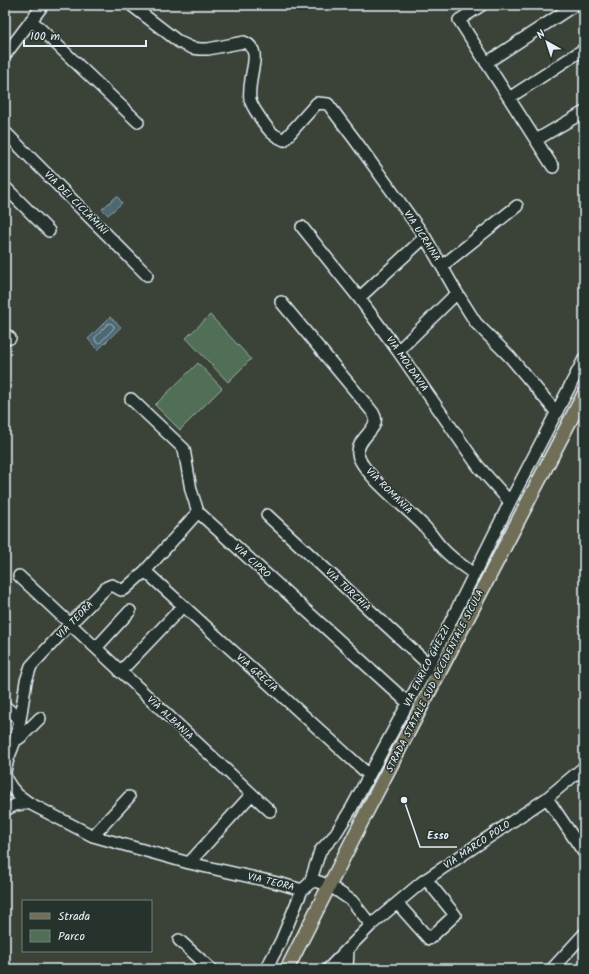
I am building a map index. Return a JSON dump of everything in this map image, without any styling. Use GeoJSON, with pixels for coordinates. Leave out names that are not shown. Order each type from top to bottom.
{"type":"FeatureCollection","features":[{"type":"Feature","properties":{"kind":"main road","name":"STRADA STATALE SUD OCCIDENTALE SICULA"},"geometry":{"type":"LineString","coordinates":[[287,969],[365,815],[584,394]]}},
{"type":"Feature","properties":{"kind":"street"},"geometry":{"type":"LineString","coordinates":[[5,55],[43,5]]}},
{"type":"Feature","properties":{"kind":"street","name":"VIA UCRAINA"},"geometry":{"type":"LineString","coordinates":[[131,5],[179,42],[192,48],[208,49],[244,42],[248,44],[253,50],[254,60],[250,80],[250,100],[262,121],[272,132],[284,140],[317,103],[328,104],[425,237],[476,323],[510,357],[556,413]]}},
{"type":"Feature","properties":{"kind":"street"},"geometry":{"type":"LineString","coordinates":[[482,5],[459,20],[553,167]]}},
{"type":"Feature","properties":{"kind":"street"},"geometry":{"type":"LineString","coordinates":[[486,63],[575,5]]}},
{"type":"Feature","properties":{"kind":"street"},"geometry":{"type":"LineString","coordinates":[[583,5],[584,9]]}},
{"type":"Feature","properties":{"kind":"street"},"geometry":{"type":"LineString","coordinates":[[31,20],[138,122]]}},
{"type":"Feature","properties":{"kind":"street"},"geometry":{"type":"LineString","coordinates":[[509,98],[584,49]]}},
{"type":"Feature","properties":{"kind":"street"},"geometry":{"type":"LineString","coordinates":[[536,140],[584,112]]}},
{"type":"Feature","properties":{"kind":"street","name":"VIA DEI CICLAMINI"},"geometry":{"type":"LineString","coordinates":[[5,132],[147,275]]}},
{"type":"Feature","properties":{"kind":"street"},"geometry":{"type":"LineString","coordinates":[[5,187],[49,231]]}},
{"type":"Feature","properties":{"kind":"street"},"geometry":{"type":"LineString","coordinates":[[442,266],[517,206]]}},
{"type":"Feature","properties":{"kind":"street","name":"VIA MOLDAVIA"},"geometry":{"type":"LineString","coordinates":[[302,227],[359,298],[478,466],[510,502]]}},
{"type":"Feature","properties":{"kind":"street"},"geometry":{"type":"LineString","coordinates":[[359,298],[425,237]]}},
{"type":"Feature","properties":{"kind":"street"},"geometry":{"type":"LineString","coordinates":[[398,351],[458,293]]}},
{"type":"Feature","properties":{"kind":"street","name":"VIA ROMANIA"},"geometry":{"type":"LineString","coordinates":[[281,302],[375,417],[375,423],[359,446],[359,458],[363,466],[376,481],[424,526],[442,548],[456,561],[474,574]]}},
{"type":"Feature","properties":{"kind":"street","name":"VIA ENRICO GHEZZI"},"geometry":{"type":"LineString","coordinates":[[266,969],[281,941],[306,887],[320,851],[334,836],[352,808],[428,665],[584,359]]}},
{"type":"Feature","properties":{"kind":"street"},"geometry":{"type":"LineString","coordinates":[[131,398],[184,449],[191,490],[198,512]]}},
{"type":"Feature","properties":{"kind":"street","name":"VIA TEORA"},"geometry":{"type":"LineString","coordinates":[[198,512],[145,571],[125,590],[121,590],[112,585],[107,587],[31,666],[26,681],[15,741],[8,759],[5,775],[11,787],[18,795],[29,803],[93,836],[189,863],[282,884],[306,887]]}},
{"type":"Feature","properties":{"kind":"street","name":"VIA CIPRO"},"geometry":{"type":"LineString","coordinates":[[198,512],[408,703]]}},
{"type":"Feature","properties":{"kind":"street","name":"VIA TURCHIA"},"geometry":{"type":"LineString","coordinates":[[267,514],[428,665]]}},
{"type":"Feature","properties":{"kind":"street","name":"VIA GRECIA"},"geometry":{"type":"LineString","coordinates":[[145,571],[369,775]]}},
{"type":"Feature","properties":{"kind":"street","name":"VIA ALBANIA"},"geometry":{"type":"LineString","coordinates":[[19,576],[270,811]]}},
{"type":"Feature","properties":{"kind":"street"},"geometry":{"type":"LineString","coordinates":[[120,672],[183,606]]}},
{"type":"Feature","properties":{"kind":"street"},"geometry":{"type":"LineString","coordinates":[[96,648],[130,611]]}},
{"type":"Feature","properties":{"kind":"street"},"geometry":{"type":"LineString","coordinates":[[5,706],[20,720]]}},
{"type":"Feature","properties":{"kind":"street"},"geometry":{"type":"LineString","coordinates":[[15,741],[40,718]]}},
{"type":"Feature","properties":{"kind":"street","name":"VIA MARCO POLO"},"geometry":{"type":"LineString","coordinates":[[328,969],[372,925],[426,879],[547,798],[584,767]]}},
{"type":"Feature","properties":{"kind":"street"},"geometry":{"type":"LineString","coordinates":[[189,863],[252,794]]}},
{"type":"Feature","properties":{"kind":"street"},"geometry":{"type":"LineString","coordinates":[[93,836],[129,797]]}},
{"type":"Feature","properties":{"kind":"street"},"geometry":{"type":"LineString","coordinates":[[547,798],[584,854]]}},
{"type":"Feature","properties":{"kind":"street"},"geometry":{"type":"LineString","coordinates":[[5,810],[15,805],[29,803]]}},
{"type":"Feature","properties":{"kind":"street"},"geometry":{"type":"LineString","coordinates":[[397,903],[429,939],[455,915],[426,879]]}},
{"type":"Feature","properties":{"kind":"street"},"geometry":{"type":"LineString","coordinates":[[306,887],[316,881],[322,883]]}},
{"type":"Feature","properties":{"kind":"street"},"geometry":{"type":"LineString","coordinates":[[336,890],[352,901],[372,925]]}},
{"type":"Feature","properties":{"kind":"street"},"geometry":{"type":"LineString","coordinates":[[552,969],[584,934]]}},
{"type":"Feature","properties":{"kind":"street"},"geometry":{"type":"LineString","coordinates":[[179,940],[211,969]]}},
{"type":"Feature","properties":{"kind":"street"},"geometry":{"type":"LineString","coordinates":[[347,969],[348,949]]}},
{"type":"Feature","properties":{"kind":"green space"},"geometry":{"type":"Polygon","coordinates":[[[210,315],[251,359],[228,382],[186,338],[210,315]]]}},
{"type":"Feature","properties":{"kind":"green space"},"geometry":{"type":"Polygon","coordinates":[[[198,363],[222,388],[180,430],[155,405],[198,363]]]}},
{"type":"Feature","properties":{"kind":"water"},"geometry":{"type":"Polygon","coordinates":[[[117,196],[122,203],[108,215],[102,209],[117,196]]]}},
{"type":"Feature","properties":{"kind":"water"},"geometry":{"type":"Polygon","coordinates":[[[110,317],[121,327],[98,350],[88,339],[110,317]]]}},
{"type":"Feature","properties":{"kind":"place","name":"Esso"},"geometry":{"type":"Point","coordinates":[404,800]}}]}
